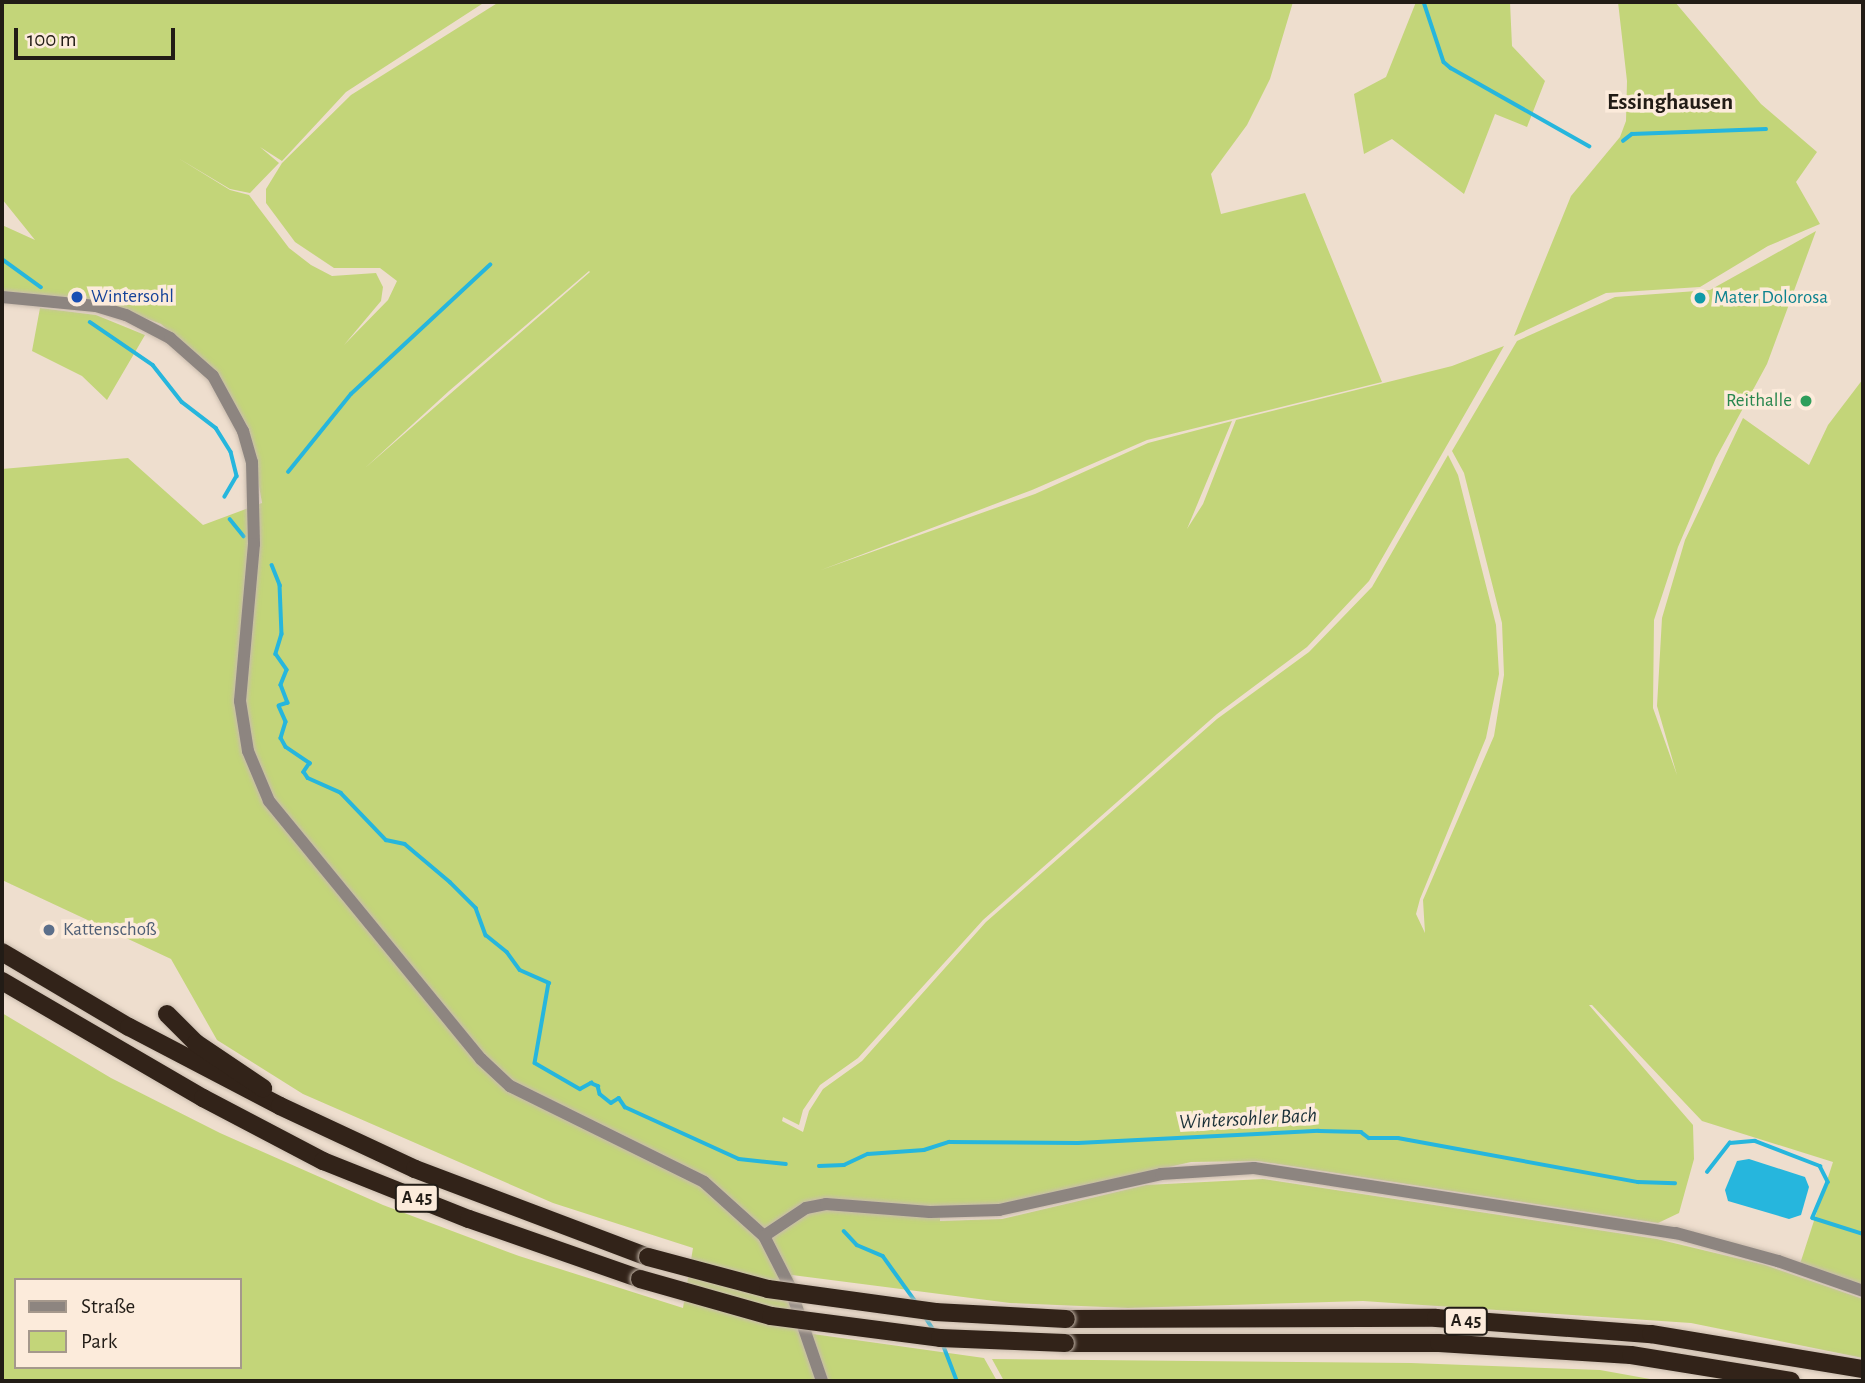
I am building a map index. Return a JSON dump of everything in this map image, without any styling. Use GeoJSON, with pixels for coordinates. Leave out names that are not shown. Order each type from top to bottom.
{"type":"FeatureCollection","features":[{"type":"Feature","properties":{"kind":"highway","name":"A 45"},"geometry":{"type":"LineString","coordinates":[[2,952],[129,1027],[280,1106],[415,1169],[648,1257],[768,1289],[935,1312],[1066,1319],[1436,1318],[1651,1334],[1863,1369]]}},
{"type":"Feature","properties":{"kind":"highway","name":"A 45"},"geometry":{"type":"LineString","coordinates":[[2,981],[203,1098],[323,1161],[469,1219],[640,1279],[771,1316],[940,1338],[1065,1343],[1439,1343],[1632,1355],[1791,1381]]}},
{"type":"Feature","properties":{"kind":"highway"},"geometry":{"type":"LineString","coordinates":[[167,1014],[196,1043],[261,1086],[280,1106]]}},
{"type":"Feature","properties":{"kind":"street"},"geometry":{"type":"LineString","coordinates":[[2,297],[96,306],[170,338],[213,376],[243,431],[254,482],[254,544],[240,701],[248,751],[269,801],[404,968],[481,1059],[510,1086],[704,1182],[764,1236],[789,1285],[822,1381]]}},
{"type":"Feature","properties":{"kind":"street"},"geometry":{"type":"LineString","coordinates":[[764,1236],[806,1209],[826,1204],[930,1212],[999,1210],[1161,1174],[1254,1168],[1676,1234],[1778,1261],[1863,1291]]}},
{"type":"Feature","properties":{"kind":"green space"},"geometry":{"type":"Polygon","coordinates":[[[2,2],[485,2],[346,92],[282,161],[260,147],[279,163],[250,193],[230,189],[178,158],[230,190],[249,195],[289,248],[311,265],[332,276],[376,273],[383,287],[381,301],[344,345],[388,300],[397,281],[380,268],[334,268],[295,242],[266,203],[266,189],[282,163],[351,95],[499,2],[1293,2],[1270,79],[1247,125],[1211,174],[1221,214],[1305,193],[1382,382],[1147,440],[1032,490],[821,570],[1035,494],[1148,443],[1232,421],[1187,529],[1203,504],[1236,420],[1452,366],[1504,346],[1369,581],[1307,647],[1217,714],[983,920],[858,1058],[820,1085],[803,1110],[799,1125],[783,1117],[782,1121],[803,1132],[809,1111],[823,1089],[862,1061],[986,922],[1217,719],[1309,652],[1372,587],[1448,455],[1458,475],[1496,625],[1499,674],[1486,738],[1420,899],[1416,914],[1425,933],[1423,900],[1494,736],[1504,675],[1502,623],[1464,473],[1452,451],[1517,341],[1615,297],[1710,290],[1816,231],[1767,364],[1716,458],[1678,547],[1654,620],[1653,708],[1677,775],[1657,706],[1662,618],[1685,540],[1743,418],[1809,465],[1828,425],[1863,379],[1863,1286],[1800,1264],[1833,1162],[1702,1121],[1592,1005],[1589,1005],[1693,1125],[1694,1159],[1679,1213],[1658,1223],[1258,1161],[1191,1162],[1000,1205],[940,1208],[940,1221],[1002,1219],[1146,1185],[1263,1179],[1657,1239],[1765,1265],[1863,1299],[1863,1358],[1691,1323],[1363,1301],[1128,1308],[1010,1303],[792,1275],[813,1334],[984,1358],[997,1381],[2,1381],[2,1013],[111,1078],[220,1133],[383,1205],[519,1256],[683,1308],[693,1248],[553,1203],[303,1094],[217,1040],[171,959],[2,880],[2,469],[128,458],[203,525],[262,503],[249,429],[217,374],[161,324],[100,301],[2,292],[2,225],[35,240],[2,199],[2,2]],[[590,272],[449,391],[365,468],[590,272]]]}},
{"type":"Feature","properties":{"kind":"green space"},"geometry":{"type":"Polygon","coordinates":[[[1416,2],[1510,2],[1512,46],[1545,81],[1527,127],[1495,114],[1464,194],[1392,139],[1364,154],[1354,94],[1386,77],[1416,2]]]}},
{"type":"Feature","properties":{"kind":"green space"},"geometry":{"type":"Polygon","coordinates":[[[1618,2],[1675,2],[1761,104],[1817,152],[1796,182],[1820,224],[1768,246],[1700,287],[1606,293],[1514,336],[1571,196],[1620,137],[1626,121],[1627,81],[1618,2]]]}},
{"type":"Feature","properties":{"kind":"green space"},"geometry":{"type":"Polygon","coordinates":[[[40,308],[96,315],[145,335],[107,400],[82,376],[32,351],[40,308]]]}},
{"type":"Feature","properties":{"kind":"green space"},"geometry":{"type":"Polygon","coordinates":[[[992,1359],[1411,1363],[1600,1370],[1661,1381],[1004,1381],[992,1359]]]}},
{"type":"Feature","properties":{"kind":"water"},"geometry":{"type":"Polygon","coordinates":[[[1749,1159],[1805,1177],[1809,1187],[1801,1215],[1789,1219],[1728,1201],[1725,1190],[1737,1161],[1749,1159]]]}},
{"type":"Feature","properties":{"kind":"waterway"},"geometry":{"type":"LineString","coordinates":[[1424,2],[1444,62],[1589,146]]}},
{"type":"Feature","properties":{"kind":"waterway"},"geometry":{"type":"LineString","coordinates":[[1623,141],[1632,134],[1766,129]]}},
{"type":"Feature","properties":{"kind":"waterway","name":"Wintersohler Bach"},"geometry":{"type":"LineString","coordinates":[[2,259],[41,287]]}},
{"type":"Feature","properties":{"kind":"waterway"},"geometry":{"type":"LineString","coordinates":[[288,472],[351,394],[490,265]]}},
{"type":"Feature","properties":{"kind":"waterway","name":"Wintersohler Bach"},"geometry":{"type":"LineString","coordinates":[[90,322],[153,365],[182,402],[216,428],[231,452],[237,476],[225,497]]}},
{"type":"Feature","properties":{"kind":"waterway","name":"Wintersohler Bach"},"geometry":{"type":"LineString","coordinates":[[230,519],[244,536]]}},
{"type":"Feature","properties":{"kind":"waterway","name":"Wintersohler Bach"},"geometry":{"type":"LineString","coordinates":[[272,565],[280,585],[282,634],[276,654],[287,670],[281,685],[288,703],[279,706],[286,722],[281,738],[286,747],[310,763],[304,772],[308,778],[341,793],[386,840],[405,844],[450,882],[476,908],[486,935],[507,952],[520,970],[549,983],[535,1063],[580,1089],[591,1083],[598,1086],[600,1094],[611,1103],[619,1098],[625,1107],[739,1159],[786,1164]]}},
{"type":"Feature","properties":{"kind":"waterway","name":"Wintersohler Bach"},"geometry":{"type":"LineString","coordinates":[[819,1166],[844,1165],[868,1154],[924,1150],[949,1142],[1078,1143],[1319,1131],[1361,1132],[1369,1138],[1398,1138],[1638,1182],[1675,1183]]}},
{"type":"Feature","properties":{"kind":"waterway","name":"Wintersohler Bach"},"geometry":{"type":"LineString","coordinates":[[1707,1172],[1730,1143],[1755,1141],[1820,1166],[1828,1182],[1813,1218],[1863,1234]]}},
{"type":"Feature","properties":{"kind":"waterway"},"geometry":{"type":"LineString","coordinates":[[844,1231],[857,1245],[883,1256],[916,1302]]}},
{"type":"Feature","properties":{"kind":"waterway"},"geometry":{"type":"LineString","coordinates":[[926,1318],[935,1332]]}},
{"type":"Feature","properties":{"kind":"waterway"},"geometry":{"type":"LineString","coordinates":[[943,1344],[957,1381]]}},
{"type":"Feature","properties":{"kind":"place","name":"Wintersohl"},"geometry":{"type":"Point","coordinates":[77,297]}},
{"type":"Feature","properties":{"kind":"place","name":"Mater Dolorosa"},"geometry":{"type":"Point","coordinates":[1700,298]}},
{"type":"Feature","properties":{"kind":"place","name":"Reithalle"},"geometry":{"type":"Point","coordinates":[1806,401]}},
{"type":"Feature","properties":{"kind":"place","name":"Kattenschoß"},"geometry":{"type":"Point","coordinates":[49,930]}},
{"type":"Feature","properties":{"kind":"district","name":"Essinghausen"},"geometry":{"type":"Point","coordinates":[1670,103]}}]}
